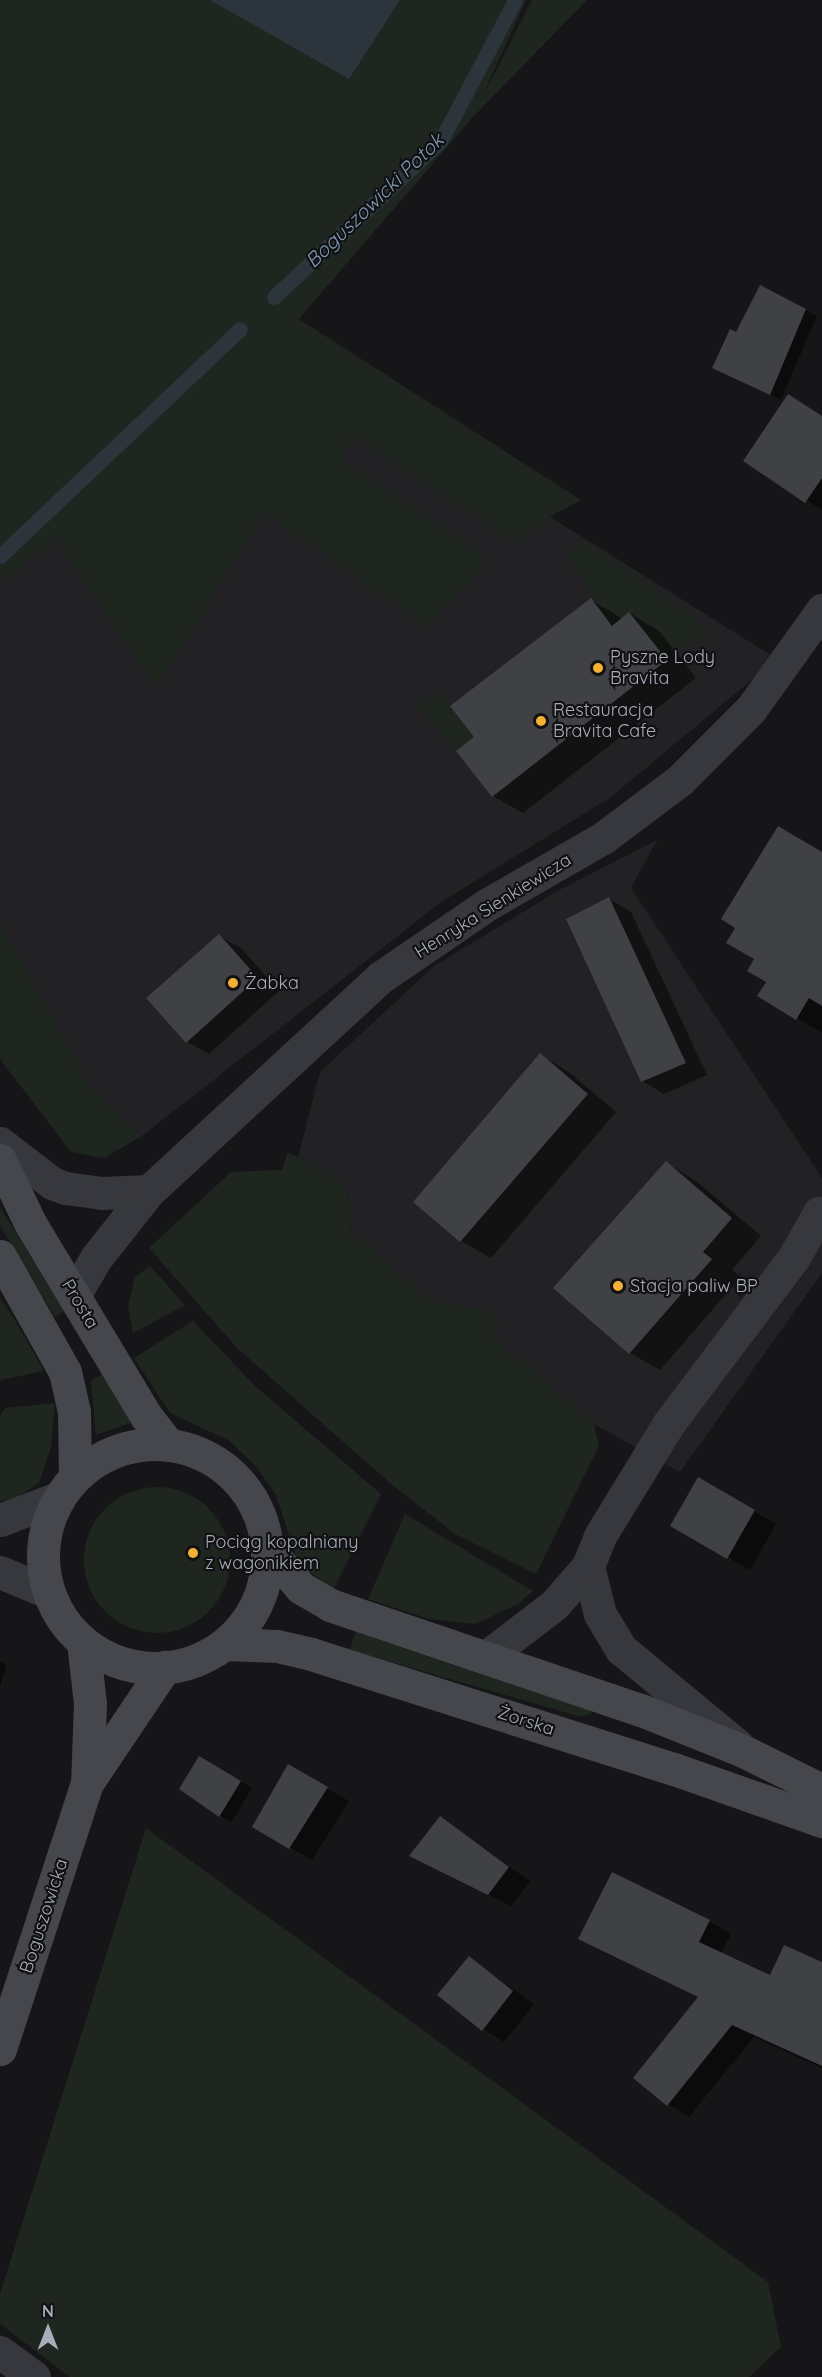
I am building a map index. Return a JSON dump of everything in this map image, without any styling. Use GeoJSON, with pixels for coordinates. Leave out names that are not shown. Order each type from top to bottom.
{"type":"FeatureCollection","features":[{"type":"Feature","properties":{"kind":"main road","name":"Prosta"},"geometry":{"type":"LineString","coordinates":[[0,1160],[30,1223],[75,1294],[146,1416],[168,1444]]}},
{"type":"Feature","properties":{"kind":"main road"},"geometry":{"type":"LineString","coordinates":[[0,1256],[65,1372],[74,1412],[66,1487],[42,1546],[48,1592],[64,1622],[83,1642],[118,1662],[165,1667],[200,1659],[225,1644],[249,1617],[260,1596],[267,1548],[259,1514],[232,1474],[202,1454],[168,1444],[118,1450],[66,1487]]}},
{"type":"Feature","properties":{"kind":"main road"},"geometry":{"type":"LineString","coordinates":[[267,1548],[293,1580],[314,1598],[641,1710],[743,1750],[822,1790]]}},
{"type":"Feature","properties":{"kind":"main road","name":"Boguszowicka"},"geometry":{"type":"LineString","coordinates":[[83,1642],[90,1703],[87,1783]]}},
{"type":"Feature","properties":{"kind":"main road","name":"Żorska"},"geometry":{"type":"LineString","coordinates":[[225,1644],[277,1646],[311,1654],[674,1769],[822,1821]]}},
{"type":"Feature","properties":{"kind":"main road","name":"Boguszowicka"},"geometry":{"type":"LineString","coordinates":[[0,2049],[87,1783],[165,1667]]}},
{"type":"Feature","properties":{"kind":"street","name":"Henryka Sienkiewicza"},"geometry":{"type":"LineString","coordinates":[[75,1294],[96,1258],[149,1191],[381,978],[488,904],[603,838],[680,780],[751,709],[822,610]]}},
{"type":"Feature","properties":{"kind":"street"},"geometry":{"type":"LineString","coordinates":[[0,1143],[52,1183],[66,1188],[102,1193],[149,1191]]}},
{"type":"Feature","properties":{"kind":"street"},"geometry":{"type":"LineString","coordinates":[[486,1657],[555,1604],[588,1566],[600,1536],[669,1423],[794,1257],[819,1213],[822,1215]]}},
{"type":"Feature","properties":{"kind":"street"},"geometry":{"type":"LineString","coordinates":[[0,1520],[66,1487]]}},
{"type":"Feature","properties":{"kind":"street"},"geometry":{"type":"LineString","coordinates":[[588,1566],[600,1614],[621,1649],[743,1750]]}},
{"type":"Feature","properties":{"kind":"street"},"geometry":{"type":"LineString","coordinates":[[0,1572],[48,1592]]}},
{"type":"Feature","properties":{"kind":"street"},"geometry":{"type":"LineString","coordinates":[[0,2352],[34,2377]]}},
{"type":"Feature","properties":{"kind":"shaded area"},"geometry":{"type":"Polygon","coordinates":[[[0,0],[526,0],[481,100],[532,0],[587,0],[471,119],[299,319],[581,500],[549,517],[516,542],[353,436],[340,459],[487,557],[474,581],[425,625],[264,512],[157,688],[56,537],[0,584],[0,0]]]}},
{"type":"Feature","properties":{"kind":"shaded area"},"geometry":{"type":"Polygon","coordinates":[[[210,0],[400,0],[349,79],[210,0]]]}},
{"type":"Feature","properties":{"kind":"shaded area"},"geometry":{"type":"Polygon","coordinates":[[[274,344],[777,659],[611,797],[440,903],[142,1136],[90,1086],[0,923],[0,584],[274,344]]]}},
{"type":"Feature","properties":{"kind":"shaded area"},"geometry":{"type":"Polygon","coordinates":[[[587,541],[710,631],[667,660],[630,612],[612,626],[566,556],[587,541]]]}},
{"type":"Feature","properties":{"kind":"shaded area"},"geometry":{"type":"Polygon","coordinates":[[[439,691],[474,737],[456,751],[418,705],[439,691]]]}},
{"type":"Feature","properties":{"kind":"shaded area"},"geometry":{"type":"Polygon","coordinates":[[[657,840],[631,888],[822,1178],[822,1273],[680,1472],[594,1424],[491,1335],[499,1322],[484,1311],[429,1300],[351,1232],[347,1190],[335,1177],[298,1158],[320,1072],[434,966],[559,890],[657,840]]]}},
{"type":"Feature","properties":{"kind":"shaded area"},"geometry":{"type":"Polygon","coordinates":[[[0,923],[90,1086],[142,1136],[104,1158],[71,1152],[0,1059],[0,923]]]}},
{"type":"Feature","properties":{"kind":"shaded area"},"geometry":{"type":"Polygon","coordinates":[[[288,1152],[335,1177],[347,1190],[351,1232],[429,1300],[484,1311],[499,1322],[491,1335],[594,1424],[599,1446],[536,1574],[455,1534],[390,1483],[238,1349],[149,1248],[231,1172],[282,1170],[288,1152]]]}},
{"type":"Feature","properties":{"kind":"shaded area"},"geometry":{"type":"Polygon","coordinates":[[[0,1207],[64,1311],[55,1317],[0,1226],[0,1207]]]}},
{"type":"Feature","properties":{"kind":"shaded area"},"geometry":{"type":"Polygon","coordinates":[[[150,1266],[185,1305],[133,1333],[128,1306],[135,1277],[150,1266]]]}},
{"type":"Feature","properties":{"kind":"shaded area"},"geometry":{"type":"Polygon","coordinates":[[[0,1298],[15,1320],[44,1371],[0,1380],[0,1298]]]}},
{"type":"Feature","properties":{"kind":"shaded area"},"geometry":{"type":"Polygon","coordinates":[[[193,1321],[255,1386],[381,1494],[333,1590],[298,1563],[276,1495],[256,1466],[228,1440],[170,1413],[134,1358],[193,1321]]]}},
{"type":"Feature","properties":{"kind":"shaded area"},"geometry":{"type":"Polygon","coordinates":[[[104,1373],[136,1421],[96,1435],[91,1381],[104,1373]]]}},
{"type":"Feature","properties":{"kind":"shaded area"},"geometry":{"type":"Polygon","coordinates":[[[55,1403],[51,1447],[39,1483],[15,1499],[0,1501],[0,1416],[5,1408],[55,1403]]]}},
{"type":"Feature","properties":{"kind":"shaded area"},"geometry":{"type":"Polygon","coordinates":[[[157,1487],[171,1488],[185,1493],[198,1499],[209,1508],[218,1519],[224,1532],[229,1546],[229,1574],[224,1588],[218,1601],[209,1612],[198,1621],[185,1627],[171,1632],[157,1633],[143,1632],[129,1627],[116,1621],[105,1612],[96,1601],[90,1588],[85,1574],[84,1560],[85,1546],[90,1532],[96,1519],[105,1508],[116,1499],[129,1493],[143,1488],[157,1487]]]}},
{"type":"Feature","properties":{"kind":"shaded area"},"geometry":{"type":"Polygon","coordinates":[[[405,1514],[533,1591],[518,1604],[476,1624],[429,1619],[368,1599],[405,1514]]]}},
{"type":"Feature","properties":{"kind":"shaded area"},"geometry":{"type":"Polygon","coordinates":[[[357,1627],[591,1707],[591,1714],[581,1717],[350,1650],[357,1627]]]}},
{"type":"Feature","properties":{"kind":"shaded area"},"geometry":{"type":"Polygon","coordinates":[[[146,1828],[768,2282],[781,2347],[749,2377],[70,2377],[0,2324],[0,2294],[146,1828]]]}},
{"type":"Feature","properties":{"kind":"building"},"geometry":{"type":"Polygon","coordinates":[[[760,285],[806,309],[770,395],[712,368],[730,329],[736,332],[760,285]]]}},
{"type":"Feature","properties":{"kind":"building"},"geometry":{"type":"Polygon","coordinates":[[[788,394],[822,416],[822,478],[805,503],[743,461],[788,394]]]}},
{"type":"Feature","properties":{"kind":"building"},"geometry":{"type":"Polygon","coordinates":[[[591,598],[612,626],[629,612],[667,660],[492,797],[456,751],[474,737],[450,706],[591,598]]]}},
{"type":"Feature","properties":{"kind":"building"},"geometry":{"type":"Polygon","coordinates":[[[778,826],[822,852],[822,1006],[809,998],[796,1020],[757,996],[766,982],[747,971],[754,959],[726,943],[735,928],[721,919],[778,826]]]}},
{"type":"Feature","properties":{"kind":"building"},"geometry":{"type":"Polygon","coordinates":[[[609,897],[686,1063],[641,1082],[566,919],[609,897]]]}},
{"type":"Feature","properties":{"kind":"building"},"geometry":{"type":"Polygon","coordinates":[[[219,934],[258,978],[186,1043],[146,998],[219,934]]]}},
{"type":"Feature","properties":{"kind":"building"},"geometry":{"type":"Polygon","coordinates":[[[540,1053],[588,1094],[460,1242],[413,1202],[540,1053]]]}},
{"type":"Feature","properties":{"kind":"building"},"geometry":{"type":"Polygon","coordinates":[[[666,1161],[732,1218],[703,1252],[712,1259],[629,1354],[553,1288],[666,1161]]]}},
{"type":"Feature","properties":{"kind":"building"},"geometry":{"type":"Polygon","coordinates":[[[698,1477],[755,1510],[727,1559],[670,1526],[698,1477]]]}},
{"type":"Feature","properties":{"kind":"building"},"geometry":{"type":"Polygon","coordinates":[[[199,1756],[241,1781],[219,1817],[179,1789],[199,1756]]]}},
{"type":"Feature","properties":{"kind":"building"},"geometry":{"type":"Polygon","coordinates":[[[288,1764],[328,1787],[289,1849],[252,1827],[288,1764]]]}},
{"type":"Feature","properties":{"kind":"building"},"geometry":{"type":"Polygon","coordinates":[[[440,1816],[509,1867],[488,1895],[409,1856],[440,1816]]]}},
{"type":"Feature","properties":{"kind":"building"},"geometry":{"type":"Polygon","coordinates":[[[612,1872],[710,1920],[699,1942],[770,1975],[784,1945],[822,1962],[822,2066],[732,2025],[667,2106],[633,2078],[698,1997],[578,1939],[612,1872]]]}},
{"type":"Feature","properties":{"kind":"building"},"geometry":{"type":"Polygon","coordinates":[[[469,1956],[513,1991],[482,2031],[437,1995],[469,1956]]]}},
{"type":"Feature","properties":{"kind":"waterway","name":"Boguszowicki Potok"},"geometry":{"type":"LineString","coordinates":[[274,297],[441,140],[515,0]]}},
{"type":"Feature","properties":{"kind":"waterway","name":"Boguszowicki Potok"},"geometry":{"type":"LineString","coordinates":[[0,556],[240,329]]}},
{"type":"Feature","properties":{"kind":"place","name":"Pyszne Lody Bravita"},"geometry":{"type":"Point","coordinates":[598,668]}},
{"type":"Feature","properties":{"kind":"place","name":"Restauracja Bravita Cafe"},"geometry":{"type":"Point","coordinates":[541,721]}},
{"type":"Feature","properties":{"kind":"place","name":"Żabka"},"geometry":{"type":"Point","coordinates":[233,983]}},
{"type":"Feature","properties":{"kind":"place","name":"Stacja paliw BP"},"geometry":{"type":"Point","coordinates":[618,1286]}},
{"type":"Feature","properties":{"kind":"place","name":"Pociąg kopalniany z wagonikiem"},"geometry":{"type":"Point","coordinates":[193,1553]}}]}
